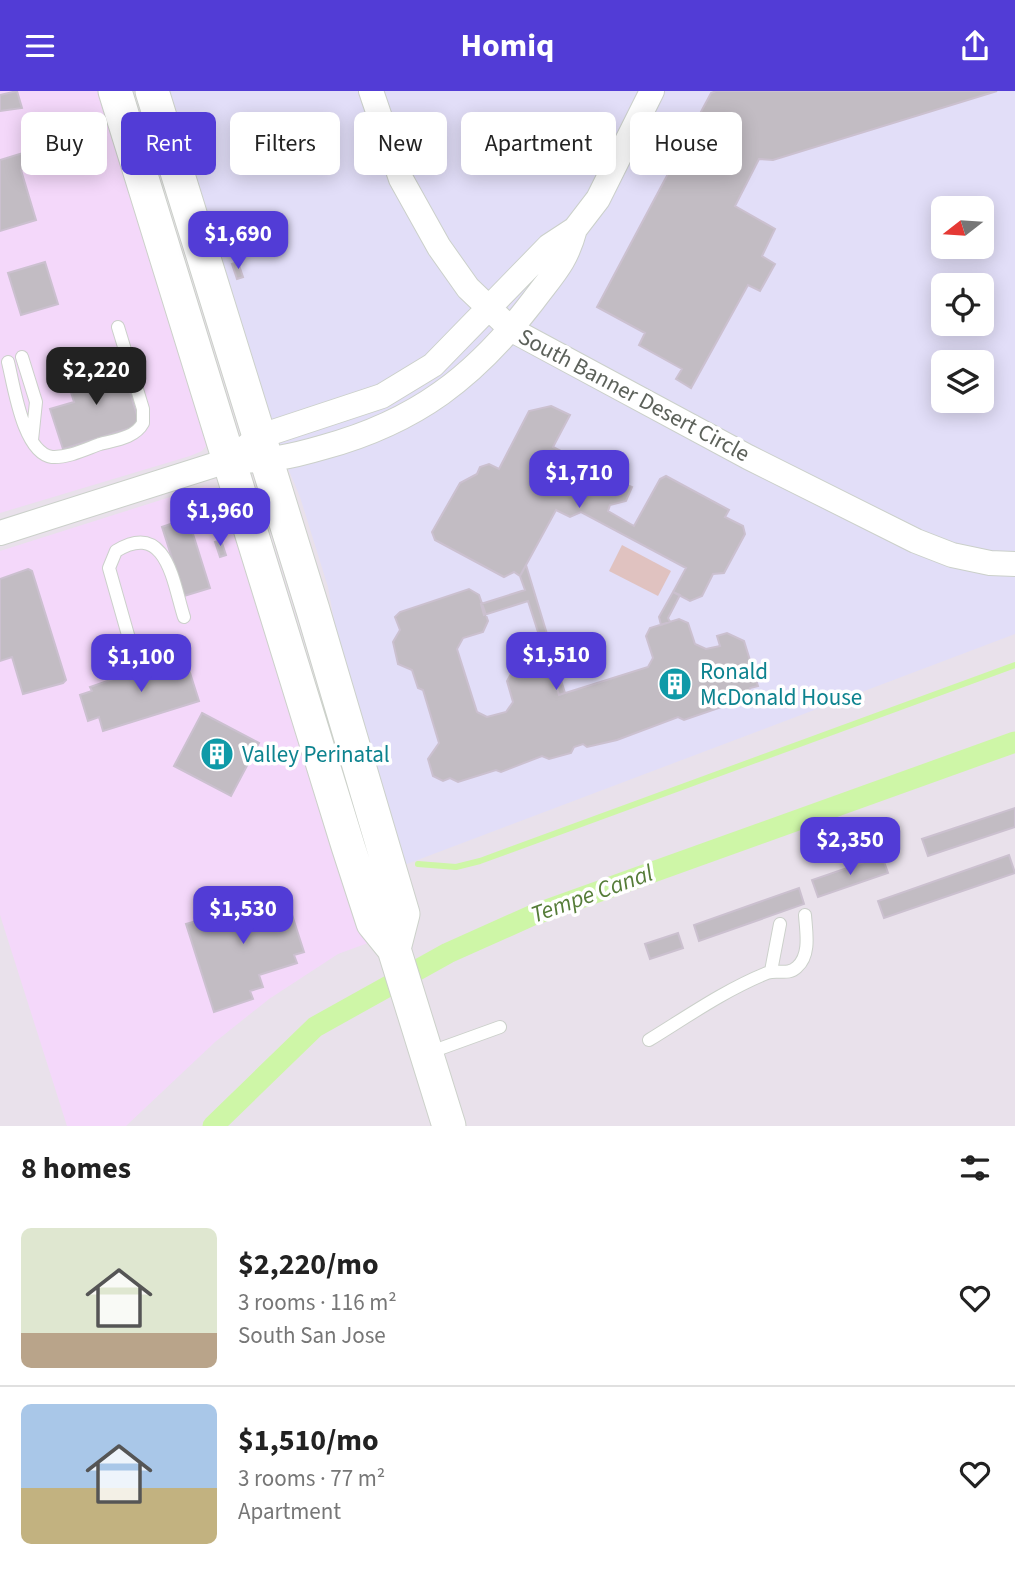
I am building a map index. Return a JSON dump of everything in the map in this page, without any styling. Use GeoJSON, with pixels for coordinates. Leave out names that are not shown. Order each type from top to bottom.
{"type":"FeatureCollection","features":[{"type":"Feature","properties":{"kind":"main road"},"geometry":{"type":"LineString","coordinates":[[115,91],[121,112]]}},
{"type":"Feature","properties":{"kind":"main road"},"geometry":{"type":"LineString","coordinates":[[156,105],[403,914],[396,953]]}},
{"type":"Feature","properties":{"kind":"main road"},"geometry":{"type":"LineString","coordinates":[[141,175],[373,923],[396,953],[449,1126]]}},
{"type":"Feature","properties":{"kind":"street","name":"South Banner Desert Circle"},"geometry":{"type":"LineString","coordinates":[[371,91],[401,179],[439,247],[468,288],[512,330],[748,457],[916,541],[952,555],[990,563],[1015,563]]}},
{"type":"Feature","properties":{"kind":"street"},"geometry":{"type":"LineString","coordinates":[[0,533],[262,449],[411,381],[433,365],[549,246],[575,229],[598,199],[652,91]]}},
{"type":"Feature","properties":{"kind":"street"},"geometry":{"type":"LineString","coordinates":[[262,449],[365,436],[419,410],[450,389],[512,330],[568,255],[575,229]]}},
{"type":"Feature","properties":{"kind":"lane"},"geometry":{"type":"LineString","coordinates":[[8,362],[24,426],[41,453],[55,457],[133,434],[141,428],[143,409],[118,327]]}},
{"type":"Feature","properties":{"kind":"lane"},"geometry":{"type":"LineString","coordinates":[[22,357],[36,402],[32,440]]}},
{"type":"Feature","properties":{"kind":"lane"},"geometry":{"type":"LineString","coordinates":[[128,635],[109,568],[116,551],[135,543],[154,545],[163,554],[184,617]]}},
{"type":"Feature","properties":{"kind":"lane"},"geometry":{"type":"LineString","coordinates":[[649,1040],[715,999],[771,971],[783,973],[797,967],[806,953],[804,915]]}},
{"type":"Feature","properties":{"kind":"lane"},"geometry":{"type":"LineString","coordinates":[[771,971],[780,924]]}},
{"type":"Feature","properties":{"kind":"lane"},"geometry":{"type":"LineString","coordinates":[[427,1054],[500,1027]]}},
{"type":"Feature","properties":{"kind":"shaded area"},"geometry":{"type":"Polygon","coordinates":[[[0,91],[106,91],[121,141],[121,175],[131,175],[210,441],[202,451],[190,456],[0,513],[0,91]]]}},
{"type":"Feature","properties":{"kind":"shaded area"},"geometry":{"type":"Polygon","coordinates":[[[161,91],[1015,91],[1015,634],[399,867],[347,691],[328,587],[300,497],[255,389],[187,175],[216,175],[216,112],[168,112],[161,91]]]}},
{"type":"Feature","properties":{"kind":"shaded area"},"geometry":{"type":"Polygon","coordinates":[[[205,486],[225,489],[231,498],[368,943],[338,954],[269,999],[215,1042],[126,1126],[67,1126],[0,915],[0,551],[205,486]]]}},
{"type":"Feature","properties":{"kind":"shaded area"},"geometry":{"type":"Polygon","coordinates":[[[622,545],[671,571],[658,596],[609,571],[622,545]]]}},
{"type":"Feature","properties":{"kind":"building"},"geometry":{"type":"Polygon","coordinates":[[[17,91],[22,108],[0,111],[0,95],[17,91]]]}},
{"type":"Feature","properties":{"kind":"building"},"geometry":{"type":"Polygon","coordinates":[[[997,91],[773,160],[759,159],[735,206],[775,229],[762,256],[775,264],[760,291],[748,285],[691,388],[676,379],[682,369],[639,345],[645,333],[597,307],[667,175],[742,175],[742,112],[701,112],[711,93],[997,91]]]}},
{"type":"Feature","properties":{"kind":"building"},"geometry":{"type":"Polygon","coordinates":[[[21,154],[21,175],[36,220],[0,231],[0,160],[21,154]]]}},
{"type":"Feature","properties":{"kind":"building"},"geometry":{"type":"Polygon","coordinates":[[[45,262],[58,304],[21,315],[8,273],[45,262]]]}},
{"type":"Feature","properties":{"kind":"building"},"geometry":{"type":"Polygon","coordinates":[[[238,262],[243,277],[237,279],[232,264],[238,262]]]}},
{"type":"Feature","properties":{"kind":"building"},"geometry":{"type":"Polygon","coordinates":[[[120,360],[140,425],[63,449],[50,409],[74,402],[67,379],[120,360]]]}},
{"type":"Feature","properties":{"kind":"building","name":"Ronald McDonald House"},"geometry":{"type":"Polygon","coordinates":[[[551,406],[570,415],[553,447],[609,476],[614,467],[627,473],[622,483],[632,487],[626,501],[610,505],[608,511],[634,526],[660,479],[666,476],[729,510],[725,517],[743,526],[745,534],[724,573],[713,574],[702,596],[690,601],[673,592],[686,568],[581,512],[570,517],[556,510],[520,576],[514,572],[504,577],[435,540],[432,532],[460,483],[477,474],[480,467],[489,464],[499,469],[529,411],[551,406]]]}},
{"type":"Feature","properties":{"kind":"building"},"geometry":{"type":"Polygon","coordinates":[[[188,518],[210,588],[184,596],[162,527],[188,518]]]}},
{"type":"Feature","properties":{"kind":"building"},"geometry":{"type":"Polygon","coordinates":[[[221,540],[226,555],[220,557],[215,542],[221,540]]]}},
{"type":"Feature","properties":{"kind":"building"},"geometry":{"type":"Polygon","coordinates":[[[526,565],[565,693],[559,695],[551,668],[544,665],[547,660],[528,601],[484,615],[481,604],[525,590],[520,576],[526,565]]]}},
{"type":"Feature","properties":{"kind":"building"},"geometry":{"type":"Polygon","coordinates":[[[28,569],[32,571],[66,680],[23,694],[12,657],[0,661],[0,579],[28,569]]]}},
{"type":"Feature","properties":{"kind":"building","name":"Ronald McDonald House"},"geometry":{"type":"Polygon","coordinates":[[[469,589],[479,595],[488,621],[483,632],[463,638],[457,649],[477,712],[487,717],[506,712],[513,702],[507,681],[512,672],[539,662],[551,668],[559,695],[648,667],[653,658],[646,636],[650,628],[679,619],[688,623],[695,644],[706,649],[720,646],[717,636],[727,633],[744,641],[758,686],[750,688],[746,696],[730,704],[684,720],[678,717],[617,740],[587,747],[583,744],[574,747],[571,753],[549,759],[542,756],[501,772],[496,770],[458,782],[450,778],[443,781],[433,776],[428,759],[439,743],[423,690],[418,688],[412,670],[398,664],[393,642],[400,630],[395,617],[400,612],[469,589]]]}},
{"type":"Feature","properties":{"kind":"building"},"geometry":{"type":"Polygon","coordinates":[[[673,592],[680,595],[668,618],[670,622],[661,625],[659,617],[673,592]]]}},
{"type":"Feature","properties":{"kind":"building"},"geometry":{"type":"Polygon","coordinates":[[[184,654],[199,701],[103,731],[99,717],[88,721],[80,695],[92,691],[90,687],[184,654]]]}},
{"type":"Feature","properties":{"kind":"building","name":"Valley Perinatal"},"geometry":{"type":"Polygon","coordinates":[[[202,713],[259,743],[231,796],[174,766],[202,713]]]}},
{"type":"Feature","properties":{"kind":"building"},"geometry":{"type":"Polygon","coordinates":[[[1015,808],[1015,827],[928,856],[922,839],[1015,808]]]}},
{"type":"Feature","properties":{"kind":"building"},"geometry":{"type":"Polygon","coordinates":[[[1009,855],[1015,873],[884,918],[878,901],[1009,855]]]}},
{"type":"Feature","properties":{"kind":"building"},"geometry":{"type":"Polygon","coordinates":[[[882,856],[888,873],[818,897],[812,880],[882,856]]]}},
{"type":"Feature","properties":{"kind":"building"},"geometry":{"type":"Polygon","coordinates":[[[799,888],[804,904],[699,941],[694,925],[799,888]]]}},
{"type":"Feature","properties":{"kind":"building"},"geometry":{"type":"Polygon","coordinates":[[[285,893],[304,952],[294,955],[297,963],[259,975],[263,987],[250,991],[253,999],[214,1012],[186,924],[200,920],[197,911],[242,896],[245,906],[285,893]]]}},
{"type":"Feature","properties":{"kind":"building"},"geometry":{"type":"Polygon","coordinates":[[[678,933],[683,948],[650,959],[645,944],[678,933]]]}},
{"type":"Feature","properties":{"kind":"waterway"},"geometry":{"type":"LineString","coordinates":[[418,864],[456,867],[480,861],[1015,665]]}},
{"type":"Feature","properties":{"kind":"waterway","name":"Tempe Canal"},"geometry":{"type":"LineString","coordinates":[[213,1126],[315,1027],[448,953],[533,915],[1015,742]]}},
{"type":"Feature","properties":{"kind":"place","name":"Ronald McDonald House"},"geometry":{"type":"Point","coordinates":[675,684]}},
{"type":"Feature","properties":{"kind":"place","name":"Valley Perinatal"},"geometry":{"type":"Point","coordinates":[217,754]}}]}
